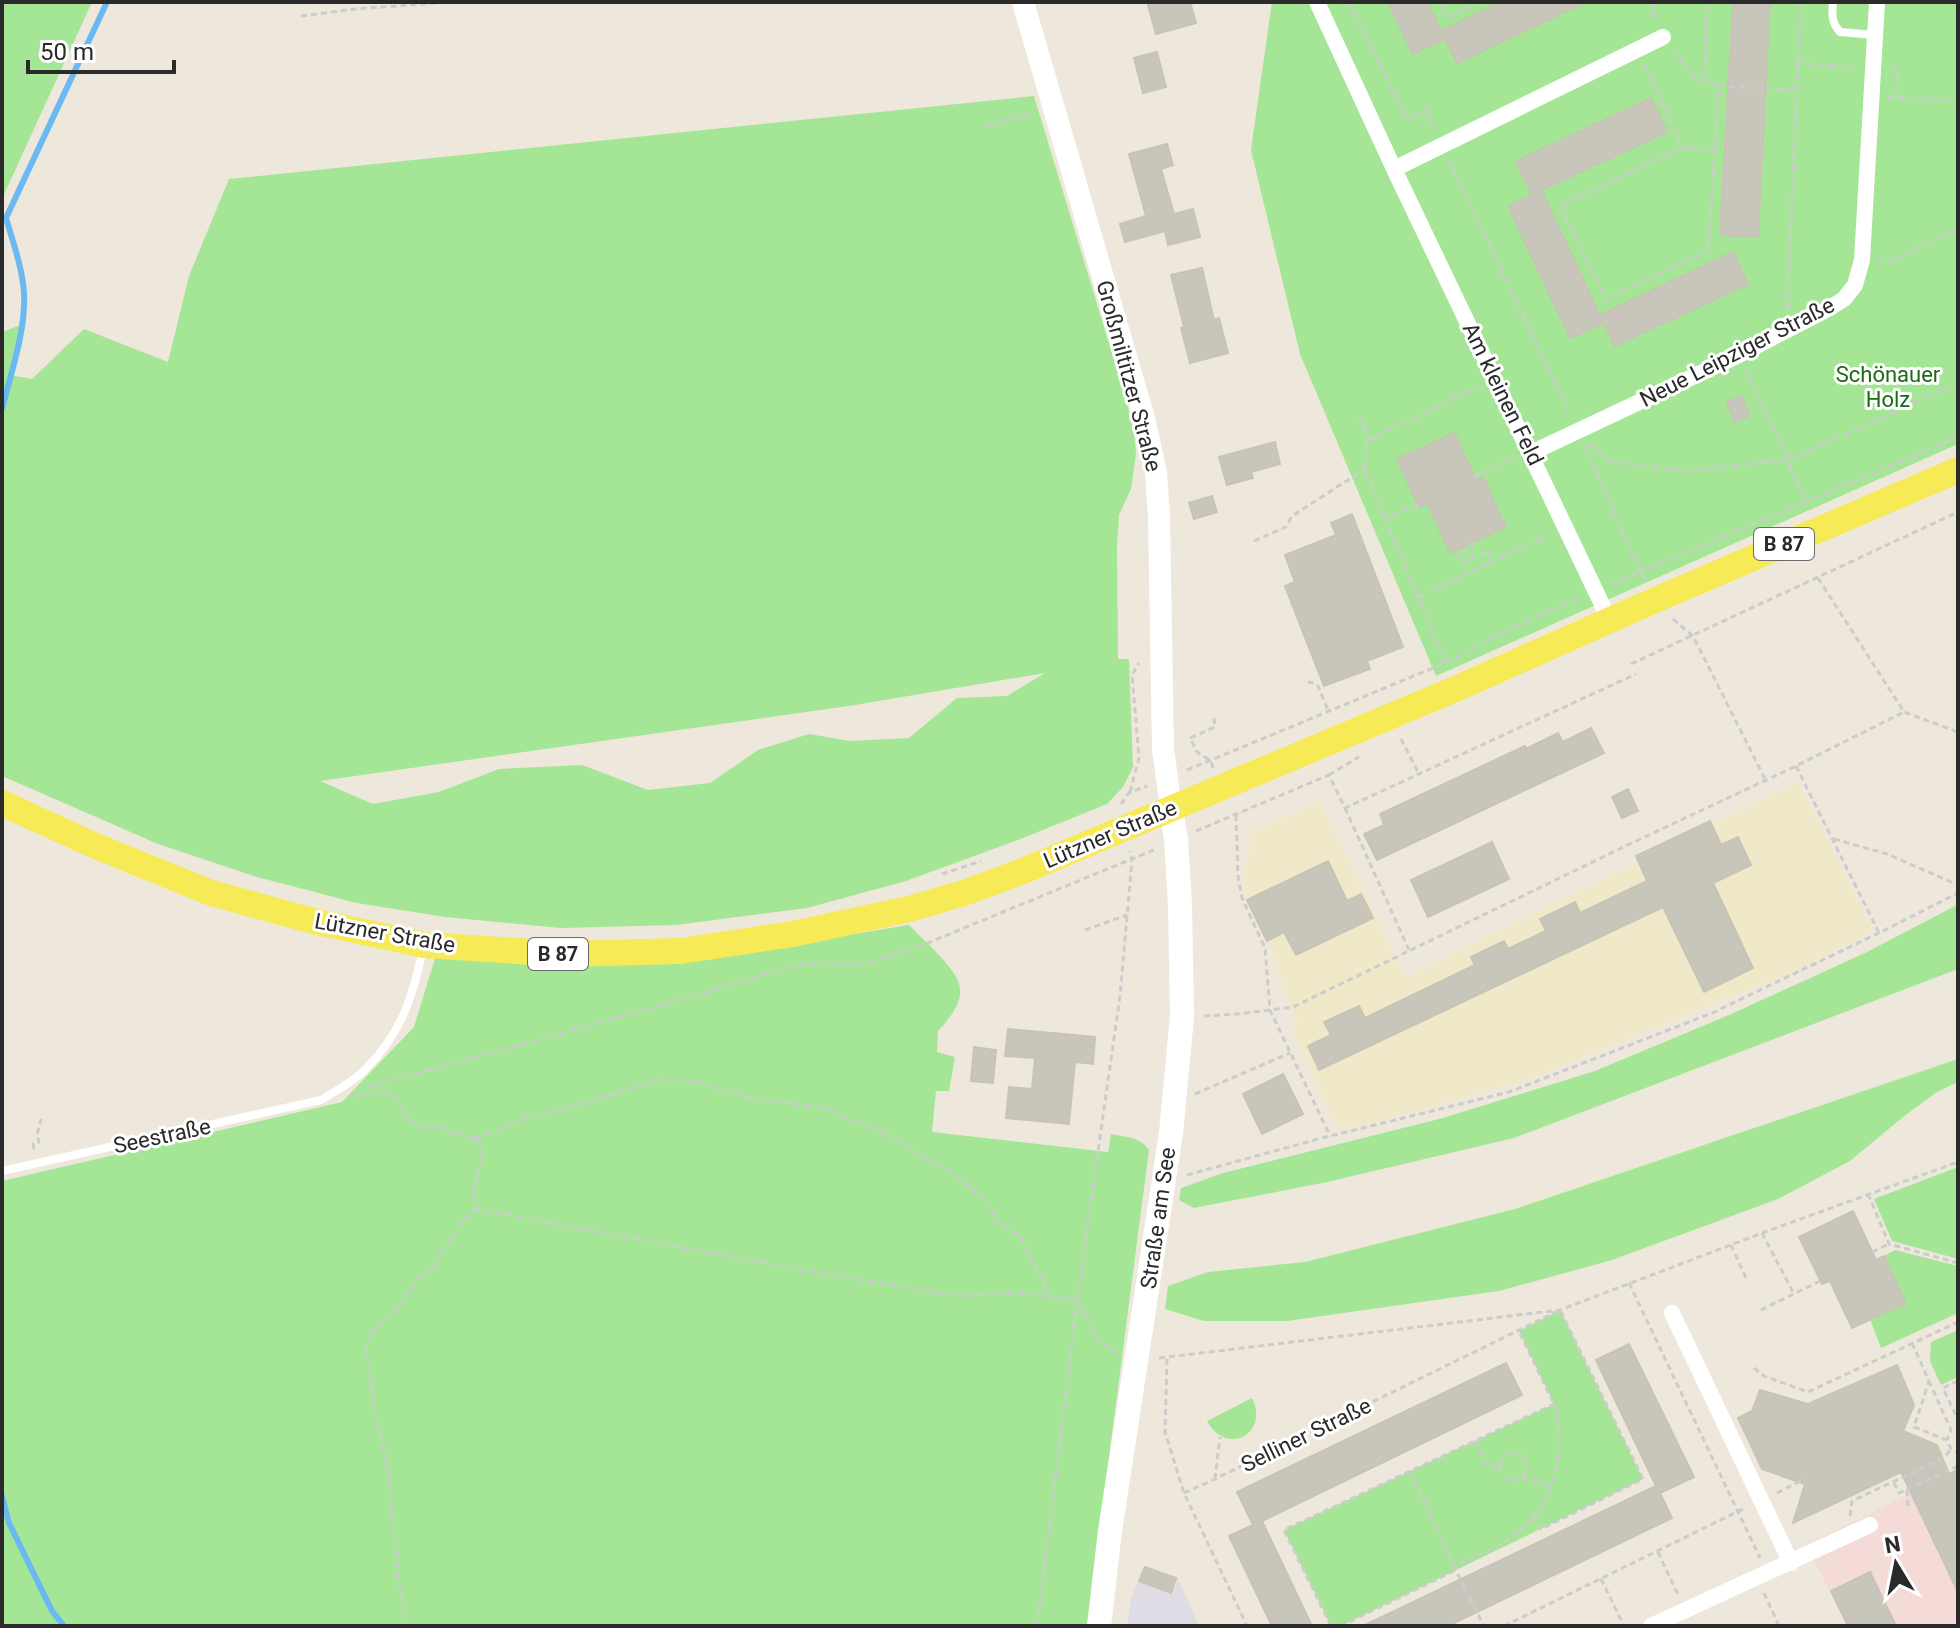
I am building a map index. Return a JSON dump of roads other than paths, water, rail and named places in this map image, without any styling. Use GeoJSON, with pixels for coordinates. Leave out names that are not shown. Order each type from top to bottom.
{"type":"FeatureCollection","features":[{"type":"Feature","properties":{"kind":"main road","name":"Lützner Straße"},"geometry":{"type":"LineString","coordinates":[[2,803],[91,844],[211,893],[313,921],[424,945],[564,954],[681,951],[793,934],[909,909],[1023,871],[1460,687],[1609,619],[1958,470]]}},
{"type":"Feature","properties":{"kind":"main road","name":"Straße am See"},"geometry":{"type":"LineString","coordinates":[[1099,1626],[1110,1531],[1164,1182],[1182,1017],[1179,893],[1171,808]]}},
{"type":"Feature","properties":{"kind":"street","name":"Großmiltitzer Straße"},"geometry":{"type":"LineString","coordinates":[[1023,2],[1145,422],[1156,473],[1164,764],[1171,808]]}},
{"type":"Feature","properties":{"kind":"street","name":"Am kleinen Feld"},"geometry":{"type":"LineString","coordinates":[[1317,2],[1609,619]]}},
{"type":"Feature","properties":{"kind":"street","name":"Neue Leipziger Straße"},"geometry":{"type":"LineString","coordinates":[[1530,452],[1786,331],[1844,299],[1855,285],[1862,260],[1877,2]]}},
{"type":"Feature","properties":{"kind":"street"},"geometry":{"type":"LineString","coordinates":[[1394,169],[1663,37]]}},
{"type":"Feature","properties":{"kind":"street"},"geometry":{"type":"LineString","coordinates":[[1672,1313],[1791,1563]]}},
{"type":"Feature","properties":{"kind":"street"},"geometry":{"type":"LineString","coordinates":[[1651,1626],[1669,1622],[1685,1610],[1870,1525]]}},
{"type":"Feature","properties":{"kind":"lane"},"geometry":{"type":"LineString","coordinates":[[1833,2],[1831,17],[1840,32],[1875,35]]}},
{"type":"Feature","properties":{"kind":"lane","name":"Seestraße"},"geometry":{"type":"LineString","coordinates":[[3,1170],[321,1100],[362,1073],[397,1032],[414,990],[424,945]]}},
{"type":"Feature","properties":{"kind":"waterway"},"geometry":{"type":"LineString","coordinates":[[2,409],[17,351],[24,307],[21,273],[6,218],[107,2]]}},
{"type":"Feature","properties":{"kind":"waterway"},"geometry":{"type":"LineString","coordinates":[[2,1496],[9,1523],[52,1611],[64,1626]]}},
{"type":"Feature","properties":{"kind":"park label","name":"Schönauer Holz"},"geometry":{"type":"Point","coordinates":[1888,386]}}]}
